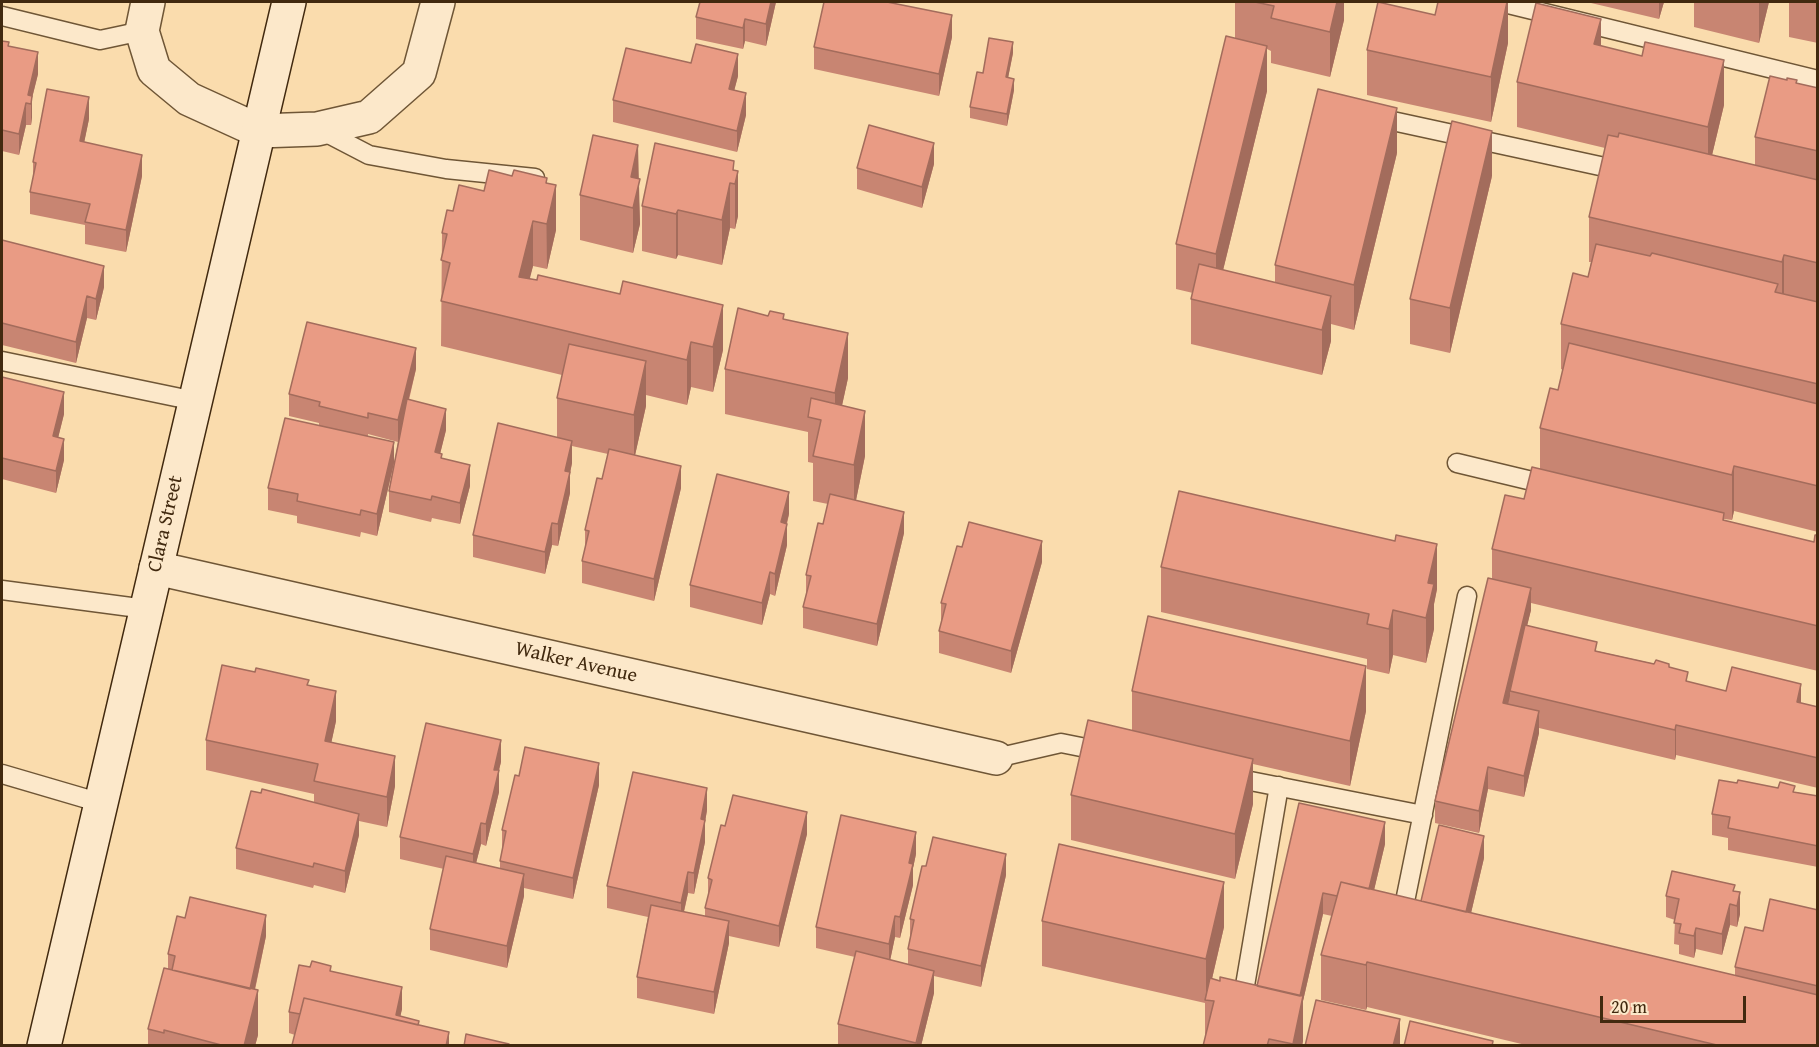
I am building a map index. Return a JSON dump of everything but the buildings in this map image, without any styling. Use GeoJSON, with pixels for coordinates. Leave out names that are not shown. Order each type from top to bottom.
{"type":"FeatureCollection","features":[{"type":"Feature","properties":{"kind":"street","name":"Clara Street"},"geometry":{"type":"LineString","coordinates":[[44,1046],[289,2]]}},
{"type":"Feature","properties":{"kind":"street"},"geometry":{"type":"LineString","coordinates":[[145,16],[154,70],[189,99],[259,131],[317,129],[369,117],[419,73],[438,2]]}},
{"type":"Feature","properties":{"kind":"street","name":"Walker Avenue"},"geometry":{"type":"LineString","coordinates":[[156,568],[996,758]]}},
{"type":"Feature","properties":{"kind":"lane"},"geometry":{"type":"LineString","coordinates":[[1500,2],[1818,80]]}},
{"type":"Feature","properties":{"kind":"lane"},"geometry":{"type":"LineString","coordinates":[[2,16],[100,40],[145,16]]}},
{"type":"Feature","properties":{"kind":"lane"},"geometry":{"type":"LineString","coordinates":[[1356,113],[1644,176]]}},
{"type":"Feature","properties":{"kind":"lane"},"geometry":{"type":"LineString","coordinates":[[317,129],[369,155],[446,169],[544,179]]}},
{"type":"Feature","properties":{"kind":"lane"},"geometry":{"type":"LineString","coordinates":[[2,361],[195,401]]}},
{"type":"Feature","properties":{"kind":"lane"},"geometry":{"type":"LineString","coordinates":[[1457,463],[1573,490]]}},
{"type":"Feature","properties":{"kind":"lane"},"geometry":{"type":"LineString","coordinates":[[2,590],[146,609]]}},
{"type":"Feature","properties":{"kind":"lane"},"geometry":{"type":"LineString","coordinates":[[1401,923],[1467,596]]}},
{"type":"Feature","properties":{"kind":"lane"},"geometry":{"type":"LineString","coordinates":[[996,758],[1061,743],[1119,754]]}},
{"type":"Feature","properties":{"kind":"lane"},"geometry":{"type":"LineString","coordinates":[[1210,773],[1423,815]]}},
{"type":"Feature","properties":{"kind":"lane"},"geometry":{"type":"LineString","coordinates":[[2,774],[101,802]]}},
{"type":"Feature","properties":{"kind":"lane"},"geometry":{"type":"LineString","coordinates":[[1242,1003],[1279,786]]}}]}
